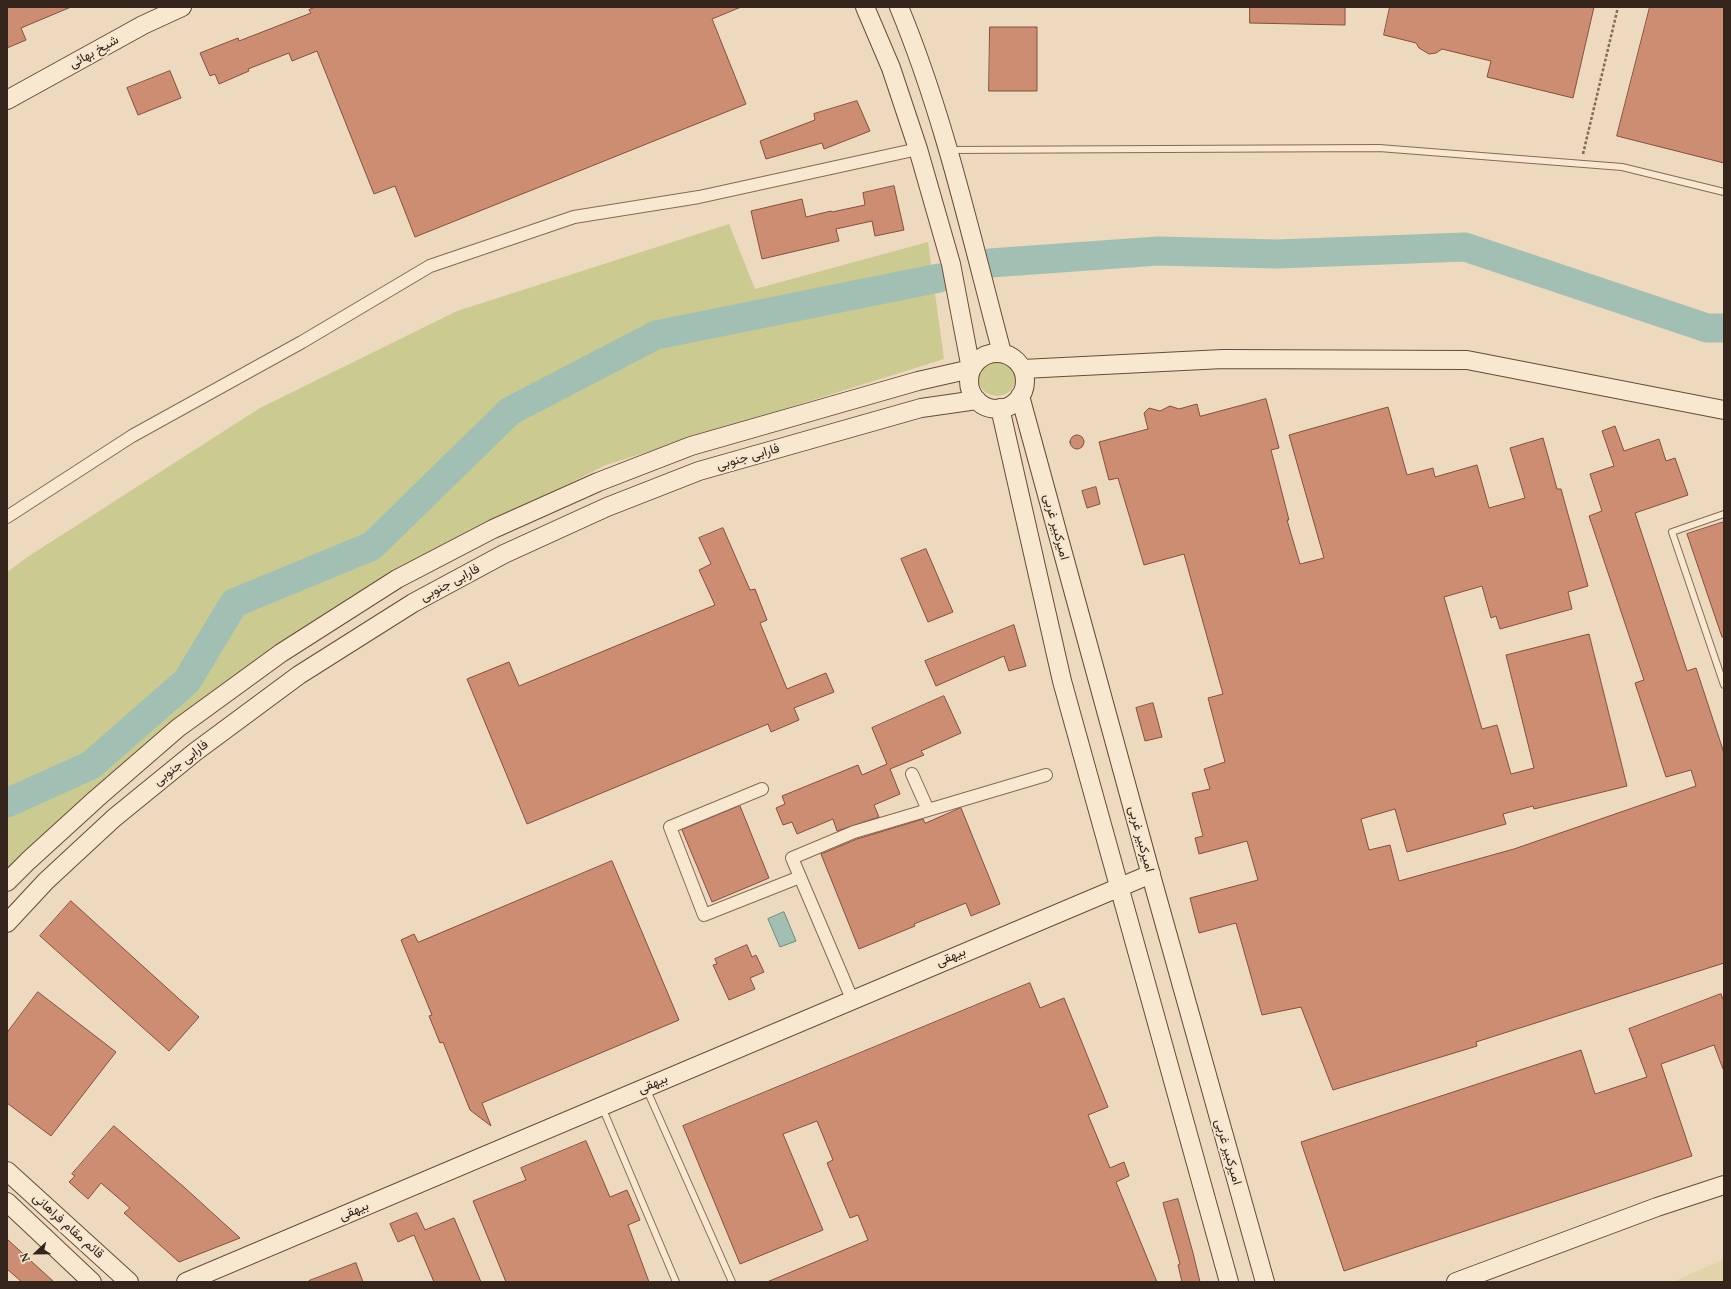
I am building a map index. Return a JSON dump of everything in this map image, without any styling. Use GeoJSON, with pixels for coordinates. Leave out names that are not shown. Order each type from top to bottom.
{"type":"FeatureCollection","features":[{"type":"Feature","properties":{"kind":"street","name":"شیخ بهائی"},"geometry":{"type":"LineString","coordinates":[[7,100],[143,25],[182,7]]}},
{"type":"Feature","properties":{"kind":"street"},"geometry":{"type":"LineString","coordinates":[[865,7],[891,68],[918,149],[951,264],[971,370]]}},
{"type":"Feature","properties":{"kind":"street"},"geometry":{"type":"LineString","coordinates":[[899,7],[919,56],[948,150],[1002,353]]}},
{"type":"Feature","properties":{"kind":"street"},"geometry":{"type":"LineString","coordinates":[[7,517],[132,436],[302,342],[430,266],[574,217],[699,197],[918,149]]}},
{"type":"Feature","properties":{"kind":"street"},"geometry":{"type":"LineString","coordinates":[[992,353],[1002,353],[1014,359],[1023,370],[1024,383],[1020,396],[1008,406],[992,408],[977,400],[972,394],[969,378],[971,370],[976,362],[983,356],[992,353]]}},
{"type":"Feature","properties":{"kind":"street"},"geometry":{"type":"LineString","coordinates":[[1023,370],[1223,359],[1467,360],[1724,410]]}},
{"type":"Feature","properties":{"kind":"street","name":"فارابی جنوبی"},"geometry":{"type":"LineString","coordinates":[[7,882],[90,804],[178,728],[281,653],[397,579],[507,523],[598,482],[691,446],[918,381],[971,370]]}},
{"type":"Feature","properties":{"kind":"street","name":"امیرکبیر غربی"},"geometry":{"type":"LineString","coordinates":[[1020,396],[1265,1282]]}},
{"type":"Feature","properties":{"kind":"street","name":"فارابی جنوبی"},"geometry":{"type":"LineString","coordinates":[[7,923],[46,881],[114,818],[195,752],[299,675],[420,599],[511,551],[607,507],[698,471],[921,408],[977,400]]}},
{"type":"Feature","properties":{"kind":"street","name":"امیرکبیر غربی"},"geometry":{"type":"LineString","coordinates":[[1000,408],[1062,681],[1229,1282]]}},
{"type":"Feature","properties":{"kind":"street"},"geometry":{"type":"LineString","coordinates":[[912,774],[928,810]]}},
{"type":"Feature","properties":{"kind":"street"},"geometry":{"type":"LineString","coordinates":[[852,999],[792,858],[854,832],[1046,775]]}},
{"type":"Feature","properties":{"kind":"street"},"geometry":{"type":"LineString","coordinates":[[762,790],[670,827],[704,915],[800,877]]}},
{"type":"Feature","properties":{"kind":"street","name":"بیهقی"},"geometry":{"type":"LineString","coordinates":[[186,1282],[1119,886],[1151,874]]}},
{"type":"Feature","properties":{"kind":"street","name":"قائم مقام فراهانی"},"geometry":{"type":"LineString","coordinates":[[7,1171],[129,1282]]}},
{"type":"Feature","properties":{"kind":"street"},"geometry":{"type":"LineString","coordinates":[[1456,1282],[1657,1207],[1724,1185]]}},
{"type":"Feature","properties":{"kind":"street","name":"قائم مقام فراهانی"},"geometry":{"type":"LineString","coordinates":[[7,1202],[92,1282]]}},
{"type":"Feature","properties":{"kind":"lane"},"geometry":{"type":"LineString","coordinates":[[948,150],[1379,148],[1622,167],[1724,192]]}},
{"type":"Feature","properties":{"kind":"lane"},"geometry":{"type":"LineString","coordinates":[[1724,514],[1672,532],[1724,685]]}},
{"type":"Feature","properties":{"kind":"lane"},"geometry":{"type":"LineString","coordinates":[[646,1087],[732,1282]]}},
{"type":"Feature","properties":{"kind":"lane"},"geometry":{"type":"LineString","coordinates":[[601,1106],[676,1282]]}},
{"type":"Feature","properties":{"kind":"path"},"geometry":{"type":"LineString","coordinates":[[1581,164],[1618,7]]}},
{"type":"Feature","properties":{"kind":"shaded area"},"geometry":{"type":"Polygon","coordinates":[[[784,912],[796,941],[780,947],[768,919],[784,912]]]}},
{"type":"Feature","properties":{"kind":"shaded area"},"geometry":{"type":"Polygon","coordinates":[[[1724,1259],[1724,1282],[1673,1282],[1724,1259]]]}},
{"type":"Feature","properties":{"kind":"green space"},"geometry":{"type":"Polygon","coordinates":[[[729,224],[755,289],[928,242],[944,359],[606,465],[445,546],[293,634],[141,749],[7,872],[7,572],[29,556],[260,408],[457,311],[729,224]]]}},
{"type":"Feature","properties":{"kind":"green space"},"geometry":{"type":"Polygon","coordinates":[[[993,358],[1001,358],[1011,363],[1015,370],[1015,384],[1011,391],[1001,396],[993,396],[983,391],[981,388],[978,381],[978,373],[983,363],[986,361],[993,358]]]}},
{"type":"Feature","properties":{"kind":"building"},"geometry":{"type":"Polygon","coordinates":[[[7,7],[71,7],[21,28],[26,40],[7,48],[7,7]]]}},
{"type":"Feature","properties":{"kind":"building"},"geometry":{"type":"Polygon","coordinates":[[[316,7],[741,7],[712,19],[746,104],[415,237],[395,186],[374,194],[317,51],[292,61],[289,53],[248,69],[249,71],[219,84],[215,74],[210,76],[200,53],[238,38],[239,41],[311,13],[309,10],[316,7]]]}},
{"type":"Feature","properties":{"kind":"building"},"geometry":{"type":"Polygon","coordinates":[[[1250,7],[1345,7],[1345,25],[1250,23],[1250,7]]]}},
{"type":"Feature","properties":{"kind":"building"},"geometry":{"type":"Polygon","coordinates":[[[1390,7],[1594,7],[1573,98],[1487,77],[1491,61],[1442,49],[1436,53],[1429,54],[1419,48],[1416,43],[1384,35],[1390,7]]]}},
{"type":"Feature","properties":{"kind":"building"},"geometry":{"type":"Polygon","coordinates":[[[1650,7],[1724,7],[1724,163],[1617,136],[1650,7]]]}},
{"type":"Feature","properties":{"kind":"building"},"geometry":{"type":"Polygon","coordinates":[[[990,27],[1037,27],[1037,91],[989,91],[990,27]]]}},
{"type":"Feature","properties":{"kind":"building"},"geometry":{"type":"Polygon","coordinates":[[[170,71],[181,98],[138,115],[127,88],[170,71]]]}},
{"type":"Feature","properties":{"kind":"building"},"geometry":{"type":"Polygon","coordinates":[[[857,101],[870,131],[824,149],[822,143],[766,159],[760,141],[815,120],[814,114],[857,101]]]}},
{"type":"Feature","properties":{"kind":"building"},"geometry":{"type":"Polygon","coordinates":[[[894,186],[904,230],[875,236],[872,221],[836,229],[839,241],[762,259],[751,211],[802,199],[806,217],[865,205],[863,193],[894,186]]]}},
{"type":"Feature","properties":{"kind":"building"},"geometry":{"type":"Polygon","coordinates":[[[1266,399],[1279,448],[1271,450],[1289,520],[1287,520],[1300,564],[1324,558],[1289,435],[1388,407],[1407,475],[1433,468],[1435,477],[1477,465],[1489,508],[1525,498],[1510,448],[1543,438],[1557,489],[1561,489],[1588,586],[1568,592],[1572,609],[1500,629],[1496,616],[1491,618],[1482,586],[1444,597],[1482,729],[1497,725],[1511,774],[1534,768],[1506,655],[1589,634],[1627,786],[1534,809],[1533,806],[1503,814],[1506,824],[1407,852],[1395,809],[1361,819],[1369,850],[1390,845],[1399,881],[1514,849],[1696,786],[1691,770],[1666,777],[1635,683],[1644,680],[1589,516],[1602,511],[1590,474],[1614,466],[1602,431],[1615,426],[1624,451],[1659,439],[1666,461],[1675,458],[1688,495],[1635,513],[1687,671],[1696,668],[1724,753],[1724,963],[1476,1042],[1477,1046],[1333,1090],[1301,1007],[1262,1015],[1236,923],[1199,933],[1190,898],[1258,880],[1247,841],[1199,854],[1195,838],[1203,836],[1192,793],[1210,789],[1204,769],[1225,762],[1208,698],[1223,694],[1184,554],[1144,565],[1118,478],[1109,480],[1099,442],[1148,429],[1144,413],[1149,408],[1160,411],[1170,406],[1179,409],[1197,404],[1200,416],[1266,399]]]}},
{"type":"Feature","properties":{"kind":"building"},"geometry":{"type":"Polygon","coordinates":[[[1074,435],[1080,435],[1084,439],[1084,445],[1080,449],[1074,449],[1070,445],[1070,439],[1074,435]]]}},
{"type":"Feature","properties":{"kind":"building"},"geometry":{"type":"Polygon","coordinates":[[[1096,487],[1100,504],[1087,508],[1082,491],[1096,487]]]}},
{"type":"Feature","properties":{"kind":"building"},"geometry":{"type":"Polygon","coordinates":[[[1724,522],[1724,637],[1722,637],[1687,534],[1724,522]]]}},
{"type":"Feature","properties":{"kind":"building"},"geometry":{"type":"Polygon","coordinates":[[[723,528],[750,590],[755,589],[767,620],[760,623],[787,689],[826,673],[834,692],[794,708],[799,720],[771,732],[768,724],[527,824],[467,679],[509,662],[519,686],[715,605],[699,570],[711,564],[699,538],[723,528]]]}},
{"type":"Feature","properties":{"kind":"building"},"geometry":{"type":"Polygon","coordinates":[[[926,549],[953,612],[928,622],[901,559],[926,549]]]}},
{"type":"Feature","properties":{"kind":"building"},"geometry":{"type":"Polygon","coordinates":[[[1014,625],[1026,666],[1009,671],[1004,656],[936,686],[925,661],[1014,625]]]}},
{"type":"Feature","properties":{"kind":"building"},"geometry":{"type":"Polygon","coordinates":[[[944,696],[961,733],[921,751],[924,755],[890,769],[900,794],[874,805],[879,817],[837,831],[833,819],[797,834],[792,822],[783,825],[776,808],[785,804],[782,796],[858,765],[862,775],[887,764],[872,728],[944,696]]]}},
{"type":"Feature","properties":{"kind":"building"},"geometry":{"type":"Polygon","coordinates":[[[1153,703],[1162,737],[1145,741],[1136,708],[1153,703]]]}},
{"type":"Feature","properties":{"kind":"building"},"geometry":{"type":"Polygon","coordinates":[[[740,806],[769,878],[712,902],[682,830],[740,806]]]}},
{"type":"Feature","properties":{"kind":"building"},"geometry":{"type":"Polygon","coordinates":[[[961,808],[1000,904],[971,916],[966,903],[914,924],[915,926],[859,949],[821,854],[857,839],[923,819],[925,823],[961,808]]]}},
{"type":"Feature","properties":{"kind":"building"},"geometry":{"type":"Polygon","coordinates":[[[612,861],[679,1020],[482,1103],[491,1126],[470,1110],[443,1042],[440,1043],[429,1016],[432,1015],[401,940],[414,934],[418,942],[612,861]]]}},
{"type":"Feature","properties":{"kind":"building"},"geometry":{"type":"Polygon","coordinates":[[[71,901],[199,1017],[169,1051],[40,936],[71,901]]]}},
{"type":"Feature","properties":{"kind":"building"},"geometry":{"type":"Polygon","coordinates":[[[747,945],[752,957],[756,955],[764,972],[750,978],[755,989],[729,1000],[713,965],[717,964],[715,959],[747,945]]]}},
{"type":"Feature","properties":{"kind":"building"},"geometry":{"type":"Polygon","coordinates":[[[1030,983],[1040,1008],[1064,998],[1108,1107],[1088,1115],[1110,1168],[1124,1162],[1129,1176],[1116,1182],[1157,1282],[767,1282],[868,1240],[858,1215],[850,1218],[827,1163],[833,1160],[817,1121],[783,1134],[823,1230],[740,1264],[683,1126],[1030,983]]]}},
{"type":"Feature","properties":{"kind":"building"},"geometry":{"type":"Polygon","coordinates":[[[38,992],[116,1052],[51,1136],[7,1103],[7,1033],[38,992]]]}},
{"type":"Feature","properties":{"kind":"building"},"geometry":{"type":"Polygon","coordinates":[[[1721,994],[1724,1002],[1724,1069],[1714,1045],[1661,1064],[1692,1156],[1344,1271],[1301,1142],[1581,1050],[1595,1094],[1647,1077],[1629,1029],[1721,994]]]}},
{"type":"Feature","properties":{"kind":"building"},"geometry":{"type":"Polygon","coordinates":[[[114,1126],[240,1238],[179,1262],[124,1213],[130,1208],[101,1183],[88,1199],[69,1182],[75,1176],[72,1174],[114,1126]]]}},
{"type":"Feature","properties":{"kind":"building"},"geometry":{"type":"Polygon","coordinates":[[[586,1141],[610,1197],[627,1190],[640,1220],[628,1225],[649,1282],[506,1282],[473,1201],[526,1180],[521,1168],[586,1141]]]}},
{"type":"Feature","properties":{"kind":"building"},"geometry":{"type":"Polygon","coordinates":[[[1178,1199],[1200,1282],[1182,1282],[1178,1265],[1180,1264],[1163,1203],[1178,1199]]]}},
{"type":"Feature","properties":{"kind":"building"},"geometry":{"type":"Polygon","coordinates":[[[417,1213],[425,1230],[454,1218],[481,1282],[434,1282],[414,1235],[398,1242],[390,1224],[417,1213]]]}},
{"type":"Feature","properties":{"kind":"building"},"geometry":{"type":"Polygon","coordinates":[[[7,1239],[54,1282],[22,1282],[7,1269],[7,1239]]]}},
{"type":"Feature","properties":{"kind":"building"},"geometry":{"type":"Polygon","coordinates":[[[356,1263],[363,1282],[309,1282],[309,1281],[356,1263]]]}},
{"type":"Feature","properties":{"kind":"waterway"},"geometry":{"type":"LineString","coordinates":[[990,263],[1158,251],[1277,254],[1465,247],[1707,328],[1724,328]]}},
{"type":"Feature","properties":{"kind":"waterway"},"geometry":{"type":"LineString","coordinates":[[7,803],[91,765],[187,681],[234,603],[372,546],[510,411],[656,335],[939,278]]}}]}
